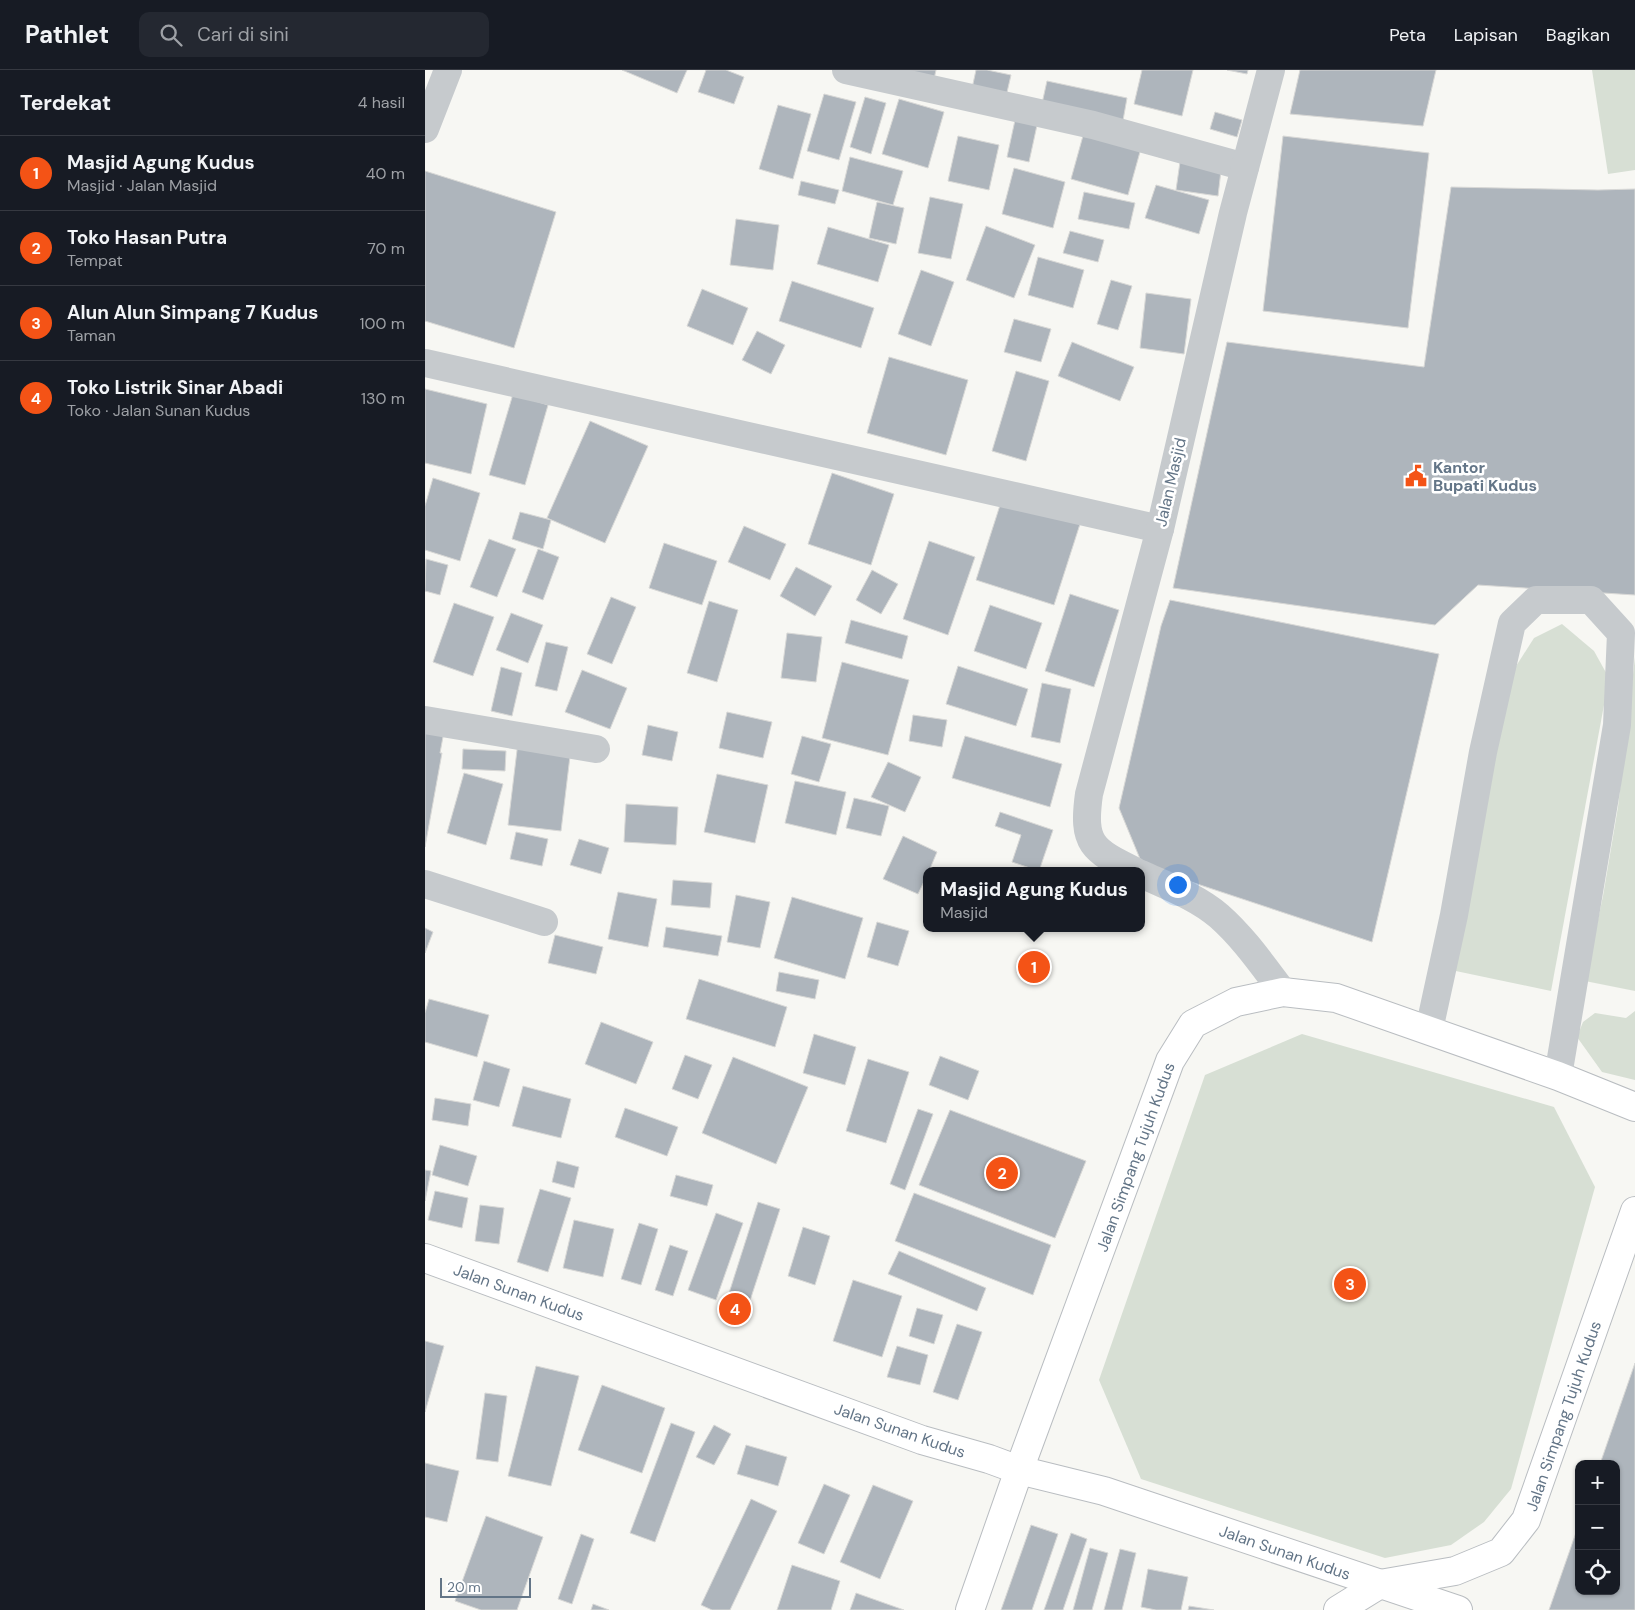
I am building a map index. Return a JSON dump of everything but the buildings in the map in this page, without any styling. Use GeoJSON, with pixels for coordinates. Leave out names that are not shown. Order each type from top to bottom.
{"type":"FeatureCollection","features":[{"type":"Feature","properties":{"kind":"main road","name":"Jalan Simpang Tujuh Kudus"},"geometry":{"type":"LineString","coordinates":[[970,1610],[1019,1470],[1170,1061],[1193,1024],[1236,1002],[1283,992],[1336,998],[1550,1073],[1635,1107]]}},
{"type":"Feature","properties":{"kind":"main road","name":"Jalan Simpang Tujuh Kudus"},"geometry":{"type":"LineString","coordinates":[[1380,1584],[1455,1571],[1501,1552],[1526,1520],[1635,1211]]}},
{"type":"Feature","properties":{"kind":"main road","name":"Jalan Sunan Kudus"},"geometry":{"type":"LineString","coordinates":[[425,1258],[922,1440],[989,1459],[1019,1470],[1104,1491],[1458,1610]]}},
{"type":"Feature","properties":{"kind":"main road"},"geometry":{"type":"LineString","coordinates":[[1338,1610],[1380,1584]]}},
{"type":"Feature","properties":{"kind":"street"},"geometry":{"type":"LineString","coordinates":[[425,129],[448,70]]}},
{"type":"Feature","properties":{"kind":"street"},"geometry":{"type":"LineString","coordinates":[[846,70],[946,81],[1245,167]]}},
{"type":"Feature","properties":{"kind":"street","name":"Jalan Masjid"},"geometry":{"type":"LineString","coordinates":[[1127,867],[1111,859],[1097,848],[1087,831],[1089,794],[1159,529],[1233,213],[1271,70]]}},
{"type":"Feature","properties":{"kind":"street"},"geometry":{"type":"LineString","coordinates":[[425,363],[1159,529]]}},
{"type":"Feature","properties":{"kind":"street"},"geometry":{"type":"LineString","coordinates":[[1429,1030],[1454,915],[1483,752],[1512,623],[1536,600],[1591,600],[1621,633],[1617,725],[1550,1073]]}},
{"type":"Feature","properties":{"kind":"street"},"geometry":{"type":"LineString","coordinates":[[425,720],[596,749]]}},
{"type":"Feature","properties":{"kind":"street"},"geometry":{"type":"LineString","coordinates":[[1145,876],[1196,901],[1218,915],[1242,939],[1283,992]]}},
{"type":"Feature","properties":{"kind":"street"},"geometry":{"type":"LineString","coordinates":[[425,884],[544,922]]}},
{"type":"Feature","properties":{"kind":"shaded area"},"geometry":{"type":"Polygon","coordinates":[[[1592,70],[1635,70],[1635,170],[1608,174],[1592,70]]]}},
{"type":"Feature","properties":{"kind":"shaded area"},"geometry":{"type":"Polygon","coordinates":[[[1562,624],[1594,651],[1609,678],[1551,991],[1451,970],[1511,674],[1534,638],[1562,624]]]}},
{"type":"Feature","properties":{"kind":"shaded area"},"geometry":{"type":"Polygon","coordinates":[[[1635,657],[1635,991],[1585,981],[1603,896],[1618,807],[1635,657]]]}},
{"type":"Feature","properties":{"kind":"shaded area"},"geometry":{"type":"Polygon","coordinates":[[[1635,1011],[1635,1080],[1602,1072],[1577,1037],[1583,1022],[1595,1013],[1626,1018],[1635,1011]]]}},
{"type":"Feature","properties":{"kind":"shaded area"},"geometry":{"type":"Polygon","coordinates":[[[1302,1034],[1554,1107],[1595,1187],[1511,1489],[1484,1522],[1451,1545],[1385,1558],[1141,1479],[1099,1380],[1205,1075],[1302,1034]]]}},
{"type":"Feature","properties":{"kind":"place","name":"Kantor Bupati Kudus"},"geometry":{"type":"Point","coordinates":[1416,476]}},
{"type":"Feature","properties":{"kind":"place","name":"Masjid Agung Kudus"},"geometry":{"type":"Point","coordinates":[1034,967]}},
{"type":"Feature","properties":{"kind":"place","name":"Toko Hasan Putra"},"geometry":{"type":"Point","coordinates":[1002,1173]}},
{"type":"Feature","properties":{"kind":"place","name":"Alun Alun Simpang 7 Kudus"},"geometry":{"type":"Point","coordinates":[1350,1284]}},
{"type":"Feature","properties":{"kind":"place","name":"Toko Listrik Sinar Abadi"},"geometry":{"type":"Point","coordinates":[735,1309]}}]}
